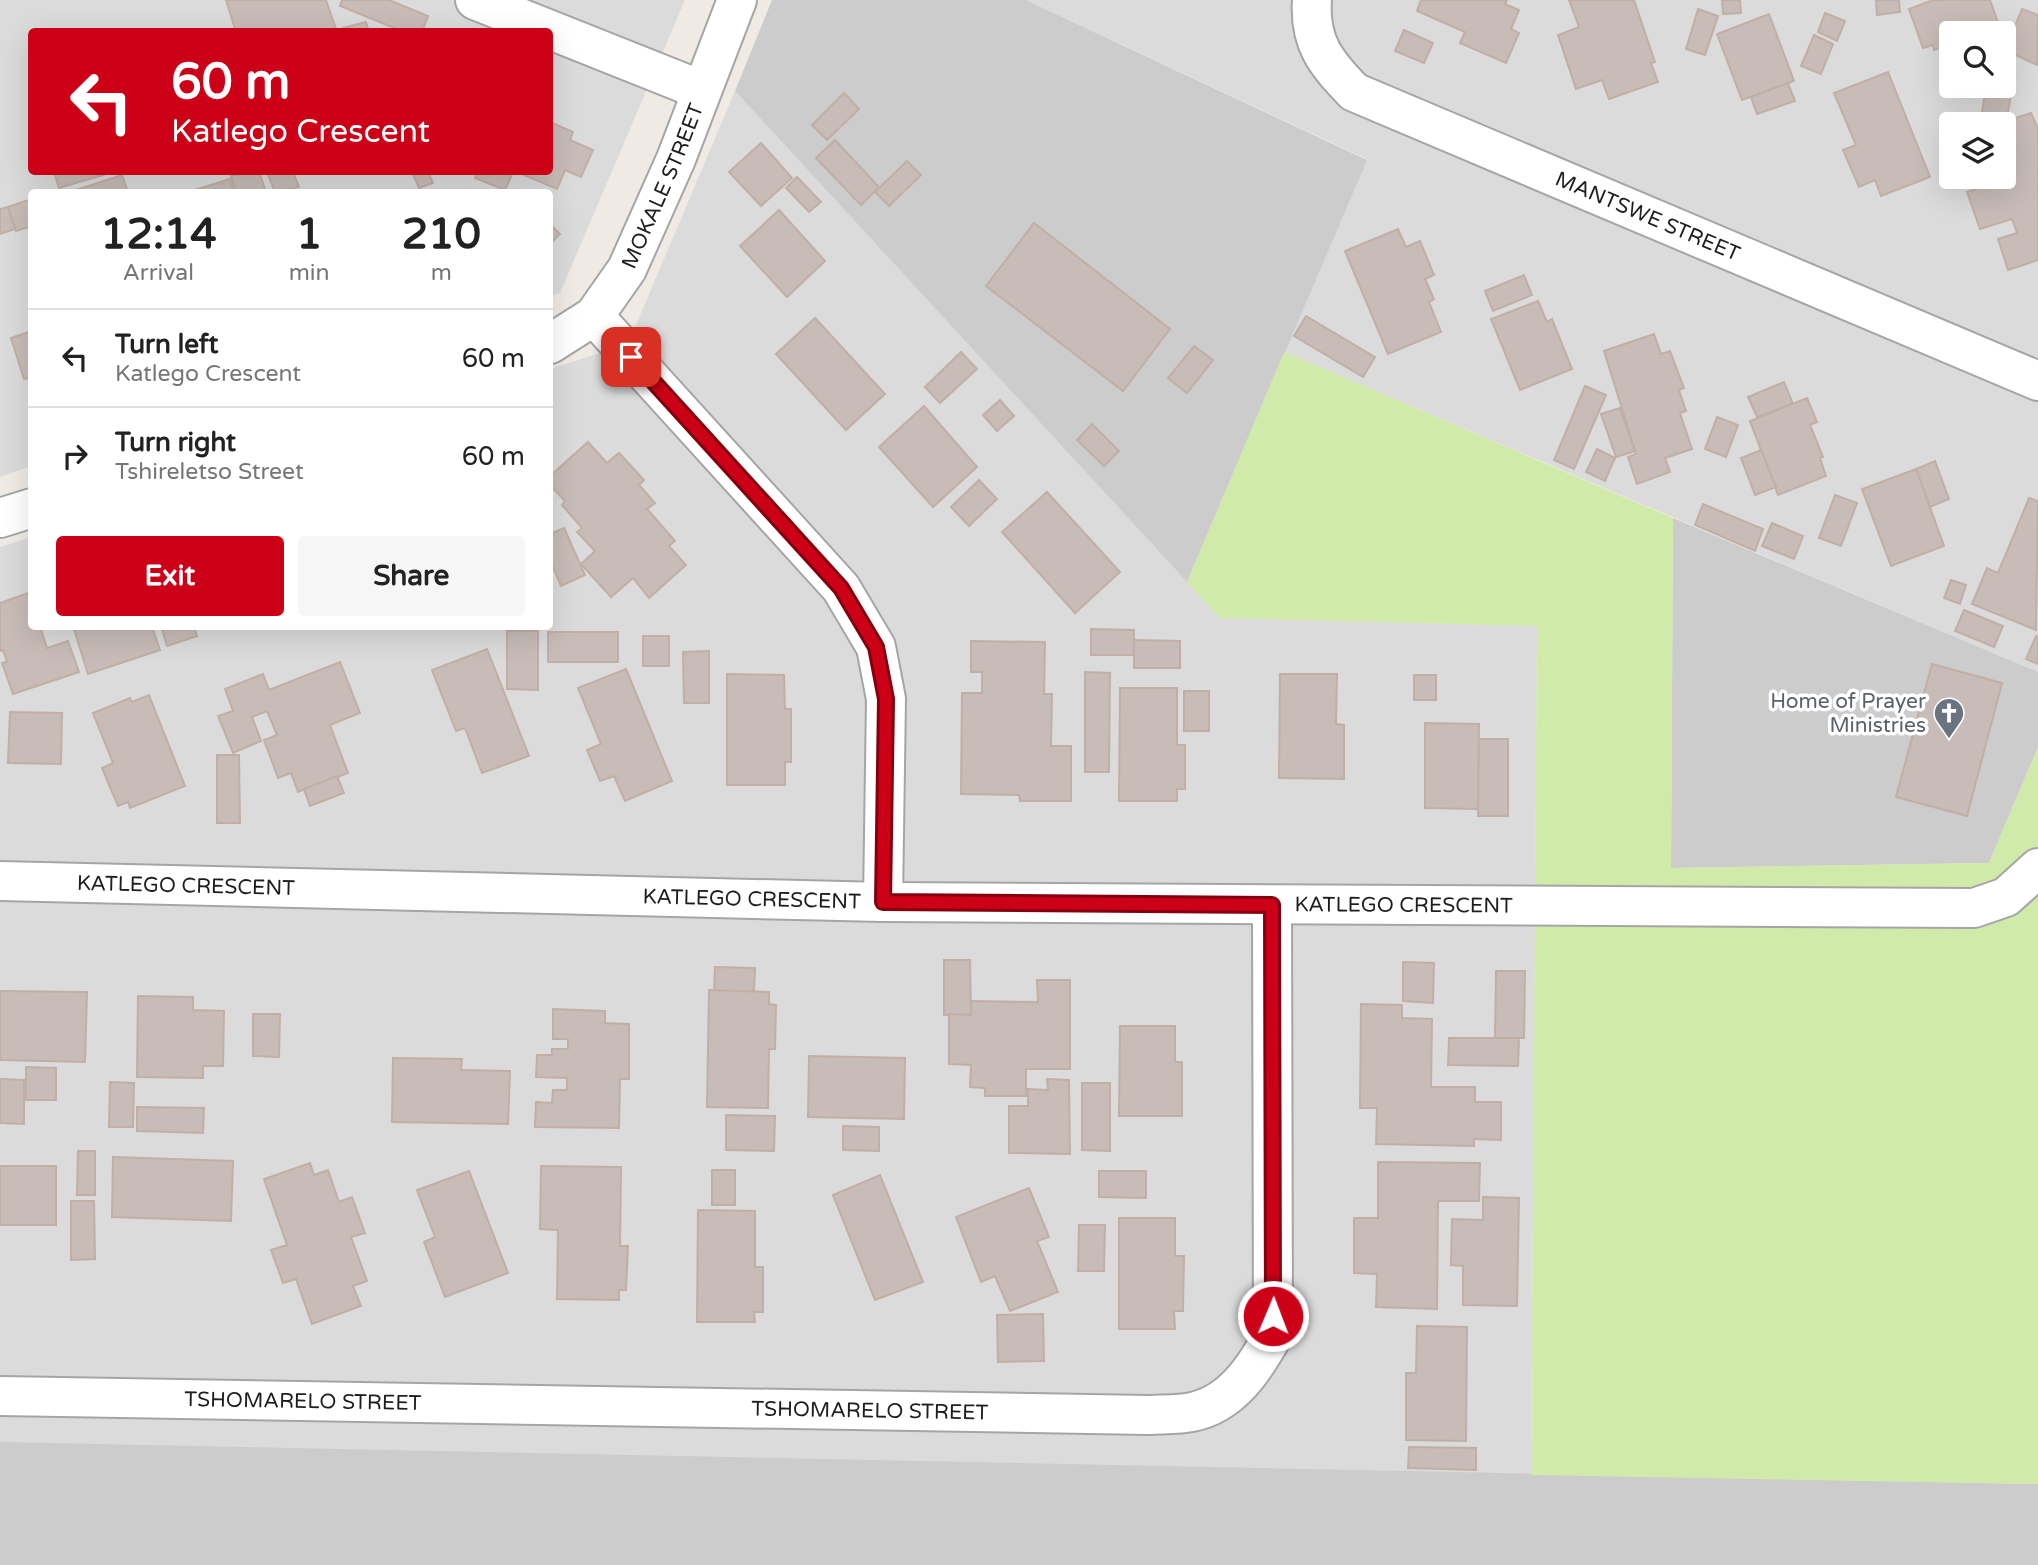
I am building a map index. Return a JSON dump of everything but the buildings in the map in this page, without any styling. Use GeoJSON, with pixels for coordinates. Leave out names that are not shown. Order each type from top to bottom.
{"type":"FeatureCollection","features":[{"type":"Feature","properties":{"kind":"street"},"geometry":{"type":"LineString","coordinates":[[475,0],[545,28]]}},
{"type":"Feature","properties":{"kind":"street","name":"MOKALE STREET"},"geometry":{"type":"LineString","coordinates":[[553,342],[594,317],[627,269],[676,159],[737,0]]}},
{"type":"Feature","properties":{"kind":"street","name":"MANTSWE STREET"},"geometry":{"type":"LineString","coordinates":[[1312,0],[1311,21],[1326,63],[1354,92],[2038,381]]}},
{"type":"Feature","properties":{"kind":"street"},"geometry":{"type":"LineString","coordinates":[[553,31],[701,90]]}},
{"type":"Feature","properties":{"kind":"street"},"geometry":{"type":"LineString","coordinates":[[594,317],[841,588],[876,647],[886,699],[883,902]]}},
{"type":"Feature","properties":{"kind":"street"},"geometry":{"type":"LineString","coordinates":[[0,518],[28,509]]}},
{"type":"Feature","properties":{"kind":"street","name":"KATLEGO CRESCENT"},"geometry":{"type":"LineString","coordinates":[[0,881],[883,902],[1974,908],[2006,897],[2038,868]]}},
{"type":"Feature","properties":{"kind":"street","name":"TSHOMARELO STREET"},"geometry":{"type":"LineString","coordinates":[[0,1396],[1148,1415],[1194,1412],[1231,1394],[1255,1367],[1273,1335],[1272,905]]}},
{"type":"Feature","properties":{"kind":"shaded area"},"geometry":{"type":"Polygon","coordinates":[[[0,0],[685,0],[560,293],[553,295],[553,189],[28,189],[28,467],[0,477],[0,0]]]}},
{"type":"Feature","properties":{"kind":"shaded area"},"geometry":{"type":"Polygon","coordinates":[[[772,0],[1026,0],[1367,160],[1187,582],[735,91],[772,0]]]}},
{"type":"Feature","properties":{"kind":"shaded area"},"geometry":{"type":"Polygon","coordinates":[[[1026,0],[2038,0],[2038,672],[1284,352],[1367,159],[1026,0]]]}},
{"type":"Feature","properties":{"kind":"shaded area"},"geometry":{"type":"Polygon","coordinates":[[[735,91],[1220,618],[1537,626],[1531,1475],[0,1446],[0,547],[28,538],[28,630],[553,630],[553,368],[628,344],[735,91]]]}},
{"type":"Feature","properties":{"kind":"shaded area","name":"Home of Prayer Ministries"},"geometry":{"type":"Polygon","coordinates":[[[1673,518],[2038,672],[2038,747],[1989,863],[1671,868],[1673,518]]]}},
{"type":"Feature","properties":{"kind":"shaded area"},"geometry":{"type":"Polygon","coordinates":[[[0,1442],[2038,1484],[2038,1565],[0,1565],[0,1442]]]}},
{"type":"Feature","properties":{"kind":"green space"},"geometry":{"type":"Polygon","coordinates":[[[1284,352],[1673,518],[1671,868],[1989,863],[2038,747],[2038,1484],[1531,1475],[1537,626],[1220,618],[1187,582],[1284,352]]]}},
{"type":"Feature","properties":{"kind":"place","name":"Home of Prayer Ministries"},"geometry":{"type":"Point","coordinates":[1949,740]}},
{"type":"Feature","properties":{"kind":"route"},"geometry":{"type":"LineString","coordinates":[[631,357],[841,588],[876,647],[886,699],[883,902],[1272,905],[1273,1316]]}}]}
